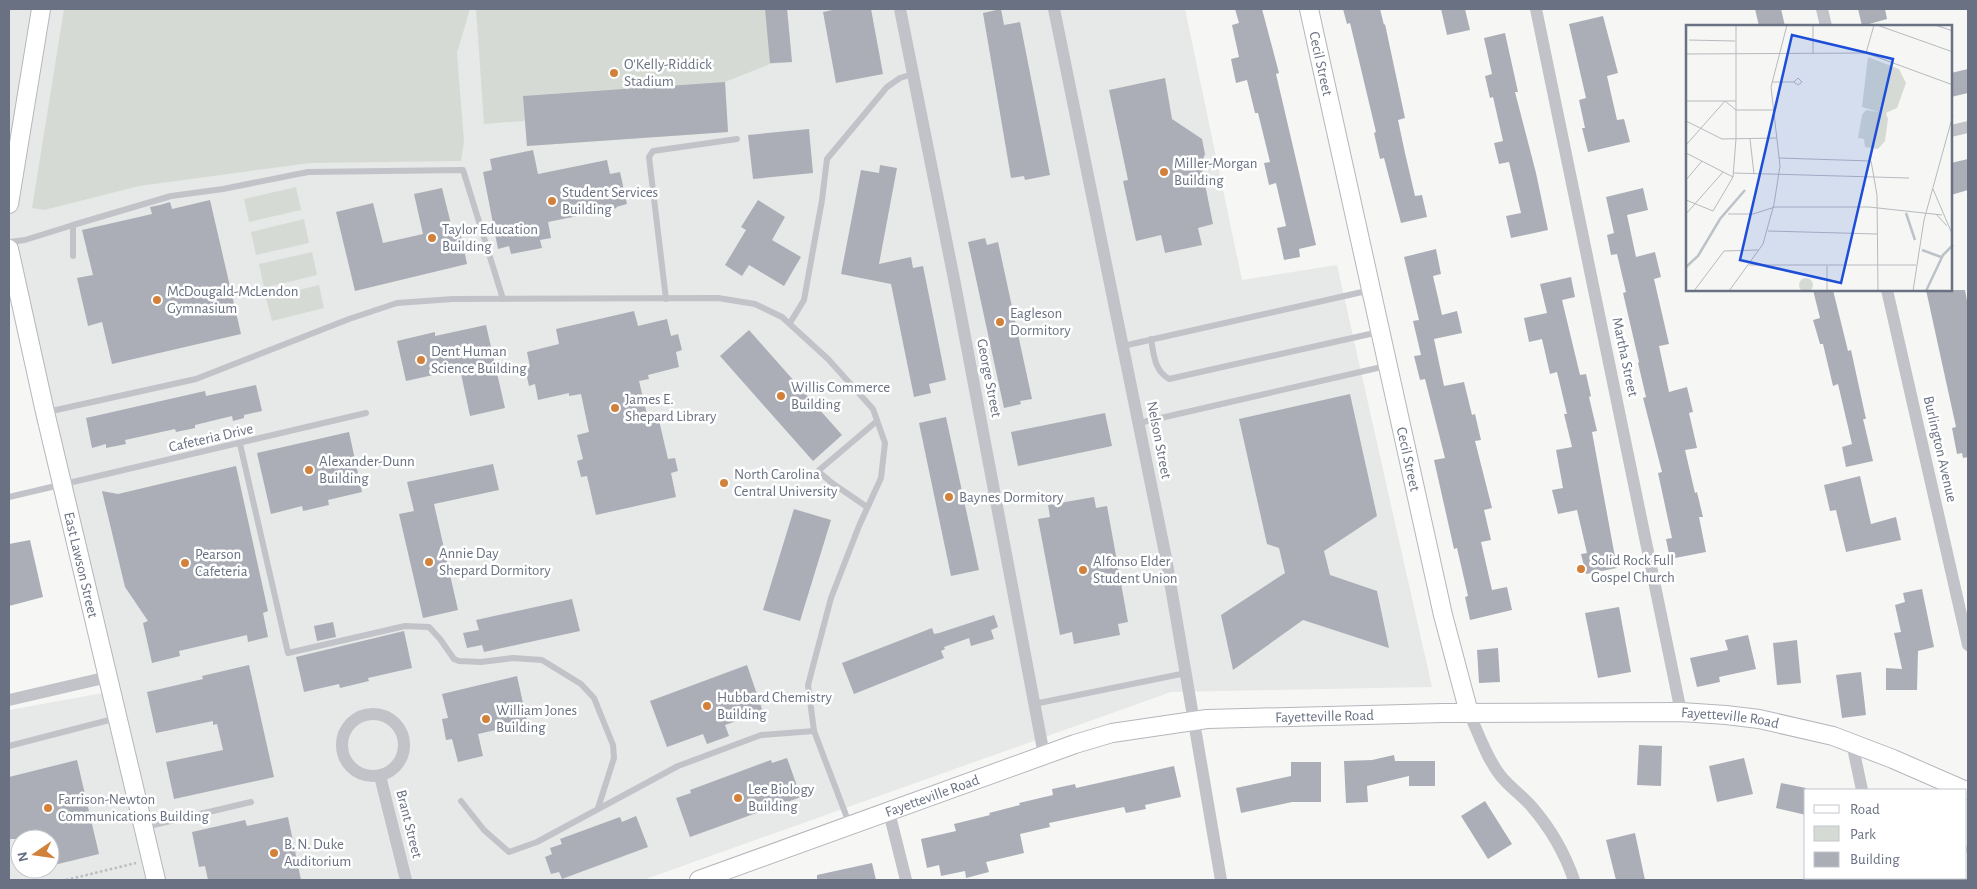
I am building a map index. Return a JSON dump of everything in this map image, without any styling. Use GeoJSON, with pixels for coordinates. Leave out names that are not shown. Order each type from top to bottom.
{"type":"FeatureCollection","features":[{"type":"Feature","properties":{"kind":"street"},"geometry":{"type":"LineString","coordinates":[[9,204],[41,9]]}},
{"type":"Feature","properties":{"kind":"street","name":"George Street"},"geometry":{"type":"LineString","coordinates":[[900,9],[955,284],[1044,755]]}},
{"type":"Feature","properties":{"kind":"street","name":"Nelson Street"},"geometry":{"type":"LineString","coordinates":[[1054,9],[1166,558],[1221,880]]}},
{"type":"Feature","properties":{"kind":"street","name":"Cecil Street"},"geometry":{"type":"LineString","coordinates":[[1309,9],[1443,615],[1469,713],[1486,754],[1500,775],[1532,806],[1546,825],[1566,858],[1574,880]]}},
{"type":"Feature","properties":{"kind":"street","name":"Martha Street"},"geometry":{"type":"LineString","coordinates":[[1536,9],[1681,712]]}},
{"type":"Feature","properties":{"kind":"street"},"geometry":{"type":"LineString","coordinates":[[1822,9],[1826,25]]}},
{"type":"Feature","properties":{"kind":"street"},"geometry":{"type":"LineString","coordinates":[[1952,131],[1968,127]]}},
{"type":"Feature","properties":{"kind":"street","name":"East Lawson Street"},"geometry":{"type":"LineString","coordinates":[[9,249],[45,412],[156,880]]}},
{"type":"Feature","properties":{"kind":"street","name":"Burlington Avenue"},"geometry":{"type":"LineString","coordinates":[[1886,291],[1968,645]]}},
{"type":"Feature","properties":{"kind":"street"},"geometry":{"type":"LineString","coordinates":[[9,700],[108,677]]}},
{"type":"Feature","properties":{"kind":"street","name":"Fayetteville Road"},"geometry":{"type":"LineString","coordinates":[[699,880],[1044,755],[1112,733],[1194,720],[1277,716],[1469,713],[1681,712],[1726,714],[1796,726],[1852,743],[1961,789]]}},
{"type":"Feature","properties":{"kind":"street","name":"Brant Street"},"geometry":{"type":"LineString","coordinates":[[371,714],[389,718],[397,724],[402,732],[404,741],[404,750],[396,767],[389,773],[380,776],[371,777],[354,770],[347,762],[342,745],[343,736],[354,720],[371,714]]}},
{"type":"Feature","properties":{"kind":"street"},"geometry":{"type":"LineString","coordinates":[[1852,743],[1862,789]]}},
{"type":"Feature","properties":{"kind":"street","name":"Brant Street"},"geometry":{"type":"LineString","coordinates":[[380,776],[406,880]]}},
{"type":"Feature","properties":{"kind":"street"},"geometry":{"type":"LineString","coordinates":[[889,812],[906,880]]}},
{"type":"Feature","properties":{"kind":"lane"},"geometry":{"type":"LineString","coordinates":[[790,323],[804,300],[822,200],[827,159],[887,87],[900,78],[913,74]]}},
{"type":"Feature","properties":{"kind":"lane"},"geometry":{"type":"LineString","coordinates":[[666,298],[649,157],[653,151],[737,139]]}},
{"type":"Feature","properties":{"kind":"lane"},"geometry":{"type":"LineString","coordinates":[[9,242],[25,240],[172,196],[223,189],[308,172],[463,170],[503,299]]}},
{"type":"Feature","properties":{"kind":"lane"},"geometry":{"type":"LineString","coordinates":[[72,256],[73,225]]}},
{"type":"Feature","properties":{"kind":"lane"},"geometry":{"type":"LineString","coordinates":[[1123,346],[1371,290]]}},
{"type":"Feature","properties":{"kind":"lane"},"geometry":{"type":"LineString","coordinates":[[45,412],[196,379],[349,318],[397,303],[453,299],[718,298],[755,304],[782,317],[828,359],[873,409],[885,443],[881,478],[867,507],[832,598],[808,685],[814,731],[849,826]]}},
{"type":"Feature","properties":{"kind":"lane"},"geometry":{"type":"LineString","coordinates":[[1151,339],[1156,364],[1161,374],[1168,379],[1381,332]]}},
{"type":"Feature","properties":{"kind":"lane"},"geometry":{"type":"LineString","coordinates":[[1139,423],[1388,366]]}},
{"type":"Feature","properties":{"kind":"lane","name":"Cafeteria Drive"},"geometry":{"type":"LineString","coordinates":[[9,497],[63,486],[366,413]]}},
{"type":"Feature","properties":{"kind":"lane"},"geometry":{"type":"LineString","coordinates":[[867,507],[818,471],[877,421]]}},
{"type":"Feature","properties":{"kind":"lane"},"geometry":{"type":"LineString","coordinates":[[240,444],[288,654],[405,626],[429,627],[454,659],[459,661],[481,662],[513,658],[542,660],[581,684],[594,698],[612,745],[614,758],[598,808]]}},
{"type":"Feature","properties":{"kind":"lane"},"geometry":{"type":"LineString","coordinates":[[1034,704],[1186,673]]}},
{"type":"Feature","properties":{"kind":"lane"},"geometry":{"type":"LineString","coordinates":[[9,746],[118,718]]}},
{"type":"Feature","properties":{"kind":"lane"},"geometry":{"type":"LineString","coordinates":[[461,801],[484,830],[509,852],[537,842],[678,766],[761,734],[814,731]]}},
{"type":"Feature","properties":{"kind":"lane"},"geometry":{"type":"LineString","coordinates":[[144,828],[250,802]]}},
{"type":"Feature","properties":{"kind":"path"},"geometry":{"type":"LineString","coordinates":[[66,880],[136,863]]}},
{"type":"Feature","properties":{"kind":"shaded area","name":"North Carolina Central University"},"geometry":{"type":"Polygon","coordinates":[[[9,9],[1185,9],[1242,280],[1337,265],[1432,687],[1171,692],[643,880],[9,880],[9,710],[114,691],[9,272],[9,9]]]}},
{"type":"Feature","properties":{"kind":"green space"},"geometry":{"type":"Polygon","coordinates":[[[64,9],[470,9],[457,53],[464,142],[461,161],[310,163],[139,186],[44,210],[32,208],[64,9]]]}},
{"type":"Feature","properties":{"kind":"green space","name":"O'Kelly-Riddick Stadium"},"geometry":{"type":"Polygon","coordinates":[[[476,9],[787,9],[792,62],[770,64],[725,82],[728,132],[527,146],[525,121],[484,124],[476,9]]]}},
{"type":"Feature","properties":{"kind":"green space"},"geometry":{"type":"Polygon","coordinates":[[[296,187],[301,210],[249,222],[244,199],[296,187]]]}},
{"type":"Feature","properties":{"kind":"green space"},"geometry":{"type":"Polygon","coordinates":[[[304,219],[309,243],[256,255],[251,232],[304,219]]]}},
{"type":"Feature","properties":{"kind":"green space"},"geometry":{"type":"Polygon","coordinates":[[[312,252],[317,275],[264,288],[259,264],[312,252]]]}},
{"type":"Feature","properties":{"kind":"green space"},"geometry":{"type":"Polygon","coordinates":[[[319,285],[324,308],[272,321],[266,298],[319,285]]]}},
{"type":"Feature","properties":{"kind":"building"},"geometry":{"type":"Polygon","coordinates":[[[765,9],[787,9],[792,62],[770,63],[765,9]]]}},
{"type":"Feature","properties":{"kind":"building"},"geometry":{"type":"Polygon","coordinates":[[[837,9],[871,9],[883,74],[836,83],[823,12],[837,9]]]}},
{"type":"Feature","properties":{"kind":"building"},"geometry":{"type":"Polygon","coordinates":[[[1001,9],[1004,25],[1020,22],[1050,175],[1025,180],[1024,176],[1011,178],[983,13],[1001,9]]]}},
{"type":"Feature","properties":{"kind":"building"},"geometry":{"type":"Polygon","coordinates":[[[1235,9],[1262,9],[1279,73],[1276,74],[1316,245],[1299,249],[1300,257],[1284,260],[1277,228],[1286,226],[1276,183],[1269,185],[1264,163],[1270,162],[1258,113],[1255,113],[1247,80],[1236,83],[1231,59],[1239,57],[1232,25],[1239,23],[1235,9]]]}},
{"type":"Feature","properties":{"kind":"building"},"geometry":{"type":"Polygon","coordinates":[[[1343,9],[1380,9],[1385,24],[1405,118],[1398,120],[1405,153],[1415,196],[1422,195],[1427,217],[1401,223],[1384,158],[1380,159],[1374,133],[1376,132],[1350,23],[1347,24],[1343,9]]]}},
{"type":"Feature","properties":{"kind":"building"},"geometry":{"type":"Polygon","coordinates":[[[1441,9],[1465,9],[1470,30],[1447,35],[1441,9]]]}},
{"type":"Feature","properties":{"kind":"building"},"geometry":{"type":"Polygon","coordinates":[[[1755,9],[1781,9],[1785,25],[1759,25],[1755,9]]]}},
{"type":"Feature","properties":{"kind":"building"},"geometry":{"type":"Polygon","coordinates":[[[1858,9],[1885,9],[1887,19],[1862,25],[1858,9]]]}},
{"type":"Feature","properties":{"kind":"building"},"geometry":{"type":"Polygon","coordinates":[[[1603,16],[1618,73],[1607,76],[1617,120],[1624,119],[1630,142],[1588,152],[1582,128],[1585,128],[1579,100],[1586,98],[1569,24],[1603,16]]]}},
{"type":"Feature","properties":{"kind":"building"},"geometry":{"type":"Polygon","coordinates":[[[1505,33],[1518,92],[1515,92],[1536,173],[1548,230],[1511,238],[1506,216],[1521,213],[1509,162],[1499,164],[1494,143],[1503,141],[1493,97],[1490,98],[1485,76],[1492,74],[1484,38],[1505,33]]]}},
{"type":"Feature","properties":{"kind":"building"},"geometry":{"type":"Polygon","coordinates":[[[1968,69],[1968,93],[1952,97],[1952,73],[1968,69]]]}},
{"type":"Feature","properties":{"kind":"building","name":"Miller-Morgan Building"},"geometry":{"type":"Polygon","coordinates":[[[1165,78],[1172,119],[1202,139],[1205,154],[1201,164],[1213,224],[1198,228],[1202,245],[1165,253],[1161,235],[1136,241],[1123,181],[1128,180],[1109,90],[1165,78]]]}},
{"type":"Feature","properties":{"kind":"building"},"geometry":{"type":"Polygon","coordinates":[[[725,82],[728,132],[527,146],[523,96],[725,82]]]}},
{"type":"Feature","properties":{"kind":"building"},"geometry":{"type":"Polygon","coordinates":[[[809,129],[813,173],[753,179],[748,135],[809,129]]]}},
{"type":"Feature","properties":{"kind":"building","name":"Student Services Building"},"geometry":{"type":"Polygon","coordinates":[[[533,150],[538,174],[607,160],[610,174],[620,172],[627,204],[617,208],[548,222],[551,238],[540,240],[542,248],[511,254],[509,246],[498,249],[483,172],[492,170],[490,159],[533,150]]]}},
{"type":"Feature","properties":{"kind":"building"},"geometry":{"type":"Polygon","coordinates":[[[1968,159],[1968,190],[1952,195],[1952,163],[1968,159]]]}},
{"type":"Feature","properties":{"kind":"building"},"geometry":{"type":"Polygon","coordinates":[[[880,165],[897,168],[879,264],[911,257],[913,268],[923,266],[946,380],[929,384],[931,393],[914,397],[891,284],[841,274],[861,170],[879,173],[880,165]]]}},
{"type":"Feature","properties":{"kind":"building","name":"Taylor Education Building"},"geometry":{"type":"Polygon","coordinates":[[[442,188],[452,228],[459,226],[467,264],[355,291],[336,212],[373,203],[383,243],[423,234],[414,194],[442,188]]]}},
{"type":"Feature","properties":{"kind":"building"},"geometry":{"type":"Polygon","coordinates":[[[1643,188],[1648,210],[1627,215],[1636,257],[1655,252],[1661,277],[1654,279],[1669,344],[1659,346],[1669,392],[1687,387],[1693,412],[1689,413],[1697,448],[1685,450],[1703,517],[1699,517],[1706,552],[1670,559],[1666,539],[1672,538],[1658,473],[1662,472],[1643,398],[1646,397],[1623,293],[1626,292],[1617,254],[1611,255],[1607,235],[1614,233],[1606,197],[1643,188]]]}},
{"type":"Feature","properties":{"kind":"building","name":"McDougald-McLendon Gymnasium"},"geometry":{"type":"Polygon","coordinates":[[[210,200],[241,334],[112,364],[102,322],[88,326],[77,278],[93,275],[82,230],[152,214],[150,207],[170,202],[172,209],[210,200]]]}},
{"type":"Feature","properties":{"kind":"building"},"geometry":{"type":"Polygon","coordinates":[[[758,200],[785,217],[772,240],[801,257],[784,286],[749,265],[742,276],[725,265],[746,230],[741,227],[758,200]]]}},
{"type":"Feature","properties":{"kind":"building","name":"Eagleson Dormitory"},"geometry":{"type":"Polygon","coordinates":[[[985,238],[987,245],[998,242],[1032,399],[1020,401],[1021,404],[1004,408],[968,242],[985,238]]]}},
{"type":"Feature","properties":{"kind":"building"},"geometry":{"type":"Polygon","coordinates":[[[1436,249],[1441,274],[1433,276],[1442,315],[1457,311],[1462,333],[1434,339],[1444,386],[1464,382],[1472,415],[1475,414],[1481,440],[1475,441],[1492,508],[1484,510],[1491,540],[1481,542],[1492,590],[1507,587],[1512,610],[1470,620],[1465,597],[1468,596],[1457,548],[1454,549],[1434,460],[1445,458],[1425,379],[1420,380],[1414,356],[1421,355],[1413,321],[1419,320],[1404,257],[1436,249]]]}},
{"type":"Feature","properties":{"kind":"building"},"geometry":{"type":"Polygon","coordinates":[[[1571,277],[1575,297],[1562,300],[1580,375],[1586,374],[1591,396],[1589,397],[1597,431],[1592,432],[1617,568],[1586,574],[1581,554],[1587,553],[1577,510],[1558,514],[1552,490],[1563,488],[1556,450],[1572,447],[1564,414],[1567,414],[1557,372],[1550,374],[1542,339],[1529,342],[1524,318],[1547,313],[1540,284],[1571,277]]]}},
{"type":"Feature","properties":{"kind":"building"},"geometry":{"type":"Polygon","coordinates":[[[1965,290],[1968,306],[1968,457],[1963,458],[1962,453],[1957,454],[1952,428],[1956,427],[1926,291],[1965,290]]]}},
{"type":"Feature","properties":{"kind":"building"},"geometry":{"type":"Polygon","coordinates":[[[1813,291],[1833,291],[1848,351],[1851,350],[1866,419],[1863,419],[1873,461],[1846,467],[1842,447],[1852,444],[1838,384],[1833,386],[1823,344],[1820,344],[1813,320],[1820,318],[1813,291]]]}},
{"type":"Feature","properties":{"kind":"building","name":"James E. Shepard Library"},"geometry":{"type":"Polygon","coordinates":[[[634,311],[638,326],[667,319],[671,336],[678,334],[682,350],[676,352],[679,367],[648,375],[649,379],[639,381],[648,419],[658,416],[668,459],[675,458],[678,471],[671,473],[676,497],[596,515],[587,476],[581,477],[577,461],[583,459],[577,435],[589,432],[581,394],[569,396],[569,393],[538,400],[535,384],[529,386],[525,368],[530,367],[527,352],[559,344],[556,329],[634,311]]]}},
{"type":"Feature","properties":{"kind":"building","name":"Dent Human Science Building"},"geometry":{"type":"Polygon","coordinates":[[[486,325],[505,408],[470,416],[460,369],[406,381],[397,341],[435,332],[435,336],[486,325]]]}},
{"type":"Feature","properties":{"kind":"building","name":"Willis Commerce Building"},"geometry":{"type":"Polygon","coordinates":[[[749,330],[842,435],[813,461],[720,356],[749,330]]]}},
{"type":"Feature","properties":{"kind":"building"},"geometry":{"type":"Polygon","coordinates":[[[256,385],[262,411],[244,415],[244,418],[233,421],[232,416],[195,425],[195,428],[176,432],[175,429],[125,440],[126,444],[106,448],[106,444],[92,448],[86,418],[205,391],[206,396],[256,385]]]}},
{"type":"Feature","properties":{"kind":"building"},"geometry":{"type":"Polygon","coordinates":[[[1350,394],[1377,516],[1324,551],[1330,575],[1377,591],[1389,648],[1303,620],[1233,670],[1221,615],[1285,573],[1279,548],[1267,544],[1239,419],[1350,394]]]}},
{"type":"Feature","properties":{"kind":"building"},"geometry":{"type":"Polygon","coordinates":[[[1105,413],[1112,446],[1018,466],[1011,432],[1105,413]]]}},
{"type":"Feature","properties":{"kind":"building","name":"Baynes Dormitory"},"geometry":{"type":"Polygon","coordinates":[[[946,417],[979,570],[951,576],[919,423],[946,417]]]}},
{"type":"Feature","properties":{"kind":"building","name":"Alexander-Dunn Building"},"geometry":{"type":"Polygon","coordinates":[[[349,432],[362,492],[328,500],[329,505],[303,511],[302,506],[271,514],[257,453],[349,432]]]}},
{"type":"Feature","properties":{"kind":"building","name":"Annie Day Shepard Dormitory"},"geometry":{"type":"Polygon","coordinates":[[[493,464],[499,490],[434,504],[458,610],[423,618],[399,514],[414,511],[407,482],[493,464]]]}},
{"type":"Feature","properties":{"kind":"building","name":"Pearson Cafeteria"},"geometry":{"type":"Polygon","coordinates":[[[236,466],[268,611],[263,613],[268,637],[248,642],[247,635],[179,651],[180,656],[152,663],[143,623],[148,621],[125,587],[102,491],[118,494],[236,466]]]}},
{"type":"Feature","properties":{"kind":"building"},"geometry":{"type":"Polygon","coordinates":[[[1860,476],[1871,524],[1896,517],[1901,540],[1846,552],[1836,510],[1830,511],[1824,485],[1860,476]]]}},
{"type":"Feature","properties":{"kind":"building","name":"Alfonso Elder Student Union"},"geometry":{"type":"Polygon","coordinates":[[[1094,497],[1096,508],[1107,506],[1128,622],[1118,624],[1120,635],[1074,644],[1072,632],[1060,635],[1038,519],[1050,517],[1048,505],[1094,497]]]}},
{"type":"Feature","properties":{"kind":"building"},"geometry":{"type":"Polygon","coordinates":[[[794,509],[831,520],[800,621],[763,610],[794,509]]]}},
{"type":"Feature","properties":{"kind":"building"},"geometry":{"type":"Polygon","coordinates":[[[30,540],[43,597],[9,606],[9,544],[30,540]]]}},
{"type":"Feature","properties":{"kind":"building"},"geometry":{"type":"Polygon","coordinates":[[[1922,589],[1934,647],[1918,651],[1917,690],[1886,690],[1886,668],[1902,669],[1894,633],[1901,632],[1895,605],[1905,602],[1903,593],[1922,589]]]}},
{"type":"Feature","properties":{"kind":"building"},"geometry":{"type":"Polygon","coordinates":[[[572,599],[580,631],[484,652],[482,645],[467,648],[463,633],[479,630],[476,620],[572,599]]]}},
{"type":"Feature","properties":{"kind":"building"},"geometry":{"type":"Polygon","coordinates":[[[1619,607],[1631,672],[1598,678],[1585,613],[1619,607]]]}},
{"type":"Feature","properties":{"kind":"building"},"geometry":{"type":"Polygon","coordinates":[[[994,615],[998,627],[991,630],[994,639],[971,646],[969,638],[944,647],[945,649],[941,651],[944,658],[854,694],[842,663],[932,628],[934,634],[939,633],[994,615]]]}},
{"type":"Feature","properties":{"kind":"building"},"geometry":{"type":"Polygon","coordinates":[[[333,622],[336,637],[317,641],[314,626],[333,622]]]}},
{"type":"Feature","properties":{"kind":"building"},"geometry":{"type":"Polygon","coordinates":[[[404,631],[412,668],[368,678],[369,681],[340,688],[339,684],[304,692],[296,657],[404,631]]]}},
{"type":"Feature","properties":{"kind":"building"},"geometry":{"type":"Polygon","coordinates":[[[1748,635],[1756,669],[1719,677],[1720,682],[1697,687],[1690,658],[1728,650],[1725,640],[1748,635]]]}},
{"type":"Feature","properties":{"kind":"building"},"geometry":{"type":"Polygon","coordinates":[[[1797,640],[1801,683],[1777,685],[1773,643],[1797,640]]]}},
{"type":"Feature","properties":{"kind":"building"},"geometry":{"type":"Polygon","coordinates":[[[1498,648],[1500,682],[1479,683],[1477,650],[1498,648]]]}},
{"type":"Feature","properties":{"kind":"building"},"geometry":{"type":"Polygon","coordinates":[[[249,665],[274,777],[174,799],[166,762],[223,750],[217,724],[213,725],[213,721],[156,733],[147,692],[203,679],[202,676],[249,665]]]}},
{"type":"Feature","properties":{"kind":"building","name":"Hubbard Chemistry Building"},"geometry":{"type":"Polygon","coordinates":[[[747,665],[763,712],[725,725],[729,736],[707,744],[703,734],[667,747],[650,701],[747,665]]]}},
{"type":"Feature","properties":{"kind":"building"},"geometry":{"type":"Polygon","coordinates":[[[1861,672],[1866,715],[1842,718],[1836,675],[1861,672]]]}},
{"type":"Feature","properties":{"kind":"building","name":"William Jones Building"},"geometry":{"type":"Polygon","coordinates":[[[517,676],[529,730],[511,734],[509,727],[478,734],[483,756],[458,762],[452,739],[446,740],[442,719],[448,718],[442,694],[517,676]]]}},
{"type":"Feature","properties":{"kind":"building"},"geometry":{"type":"Polygon","coordinates":[[[1639,745],[1662,746],[1661,786],[1637,785],[1639,745]]]}},
{"type":"Feature","properties":{"kind":"building"},"geometry":{"type":"Polygon","coordinates":[[[1394,755],[1395,761],[1435,761],[1435,786],[1409,786],[1409,776],[1367,786],[1368,802],[1346,803],[1344,761],[1372,760],[1394,755]]]}},
{"type":"Feature","properties":{"kind":"building","name":"Lee Biology Building"},"geometry":{"type":"Polygon","coordinates":[[[787,758],[801,797],[690,837],[676,798],[691,793],[690,790],[771,760],[772,763],[787,758]]]}},
{"type":"Feature","properties":{"kind":"building"},"geometry":{"type":"Polygon","coordinates":[[[1744,758],[1753,794],[1717,802],[1709,766],[1744,758]]]}},
{"type":"Feature","properties":{"kind":"building","name":"Farrison-Newton Communications Building"},"geometry":{"type":"Polygon","coordinates":[[[77,760],[99,854],[60,864],[60,829],[10,829],[9,839],[9,777],[77,760]]]}},
{"type":"Feature","properties":{"kind":"building"},"geometry":{"type":"Polygon","coordinates":[[[1291,762],[1321,762],[1321,802],[1292,802],[1241,813],[1236,788],[1291,776],[1291,762]]]}},
{"type":"Feature","properties":{"kind":"building"},"geometry":{"type":"Polygon","coordinates":[[[1174,766],[1181,797],[1145,805],[1146,809],[1126,813],[1124,807],[1049,823],[1050,827],[1020,834],[1024,853],[986,862],[989,872],[966,878],[965,871],[941,876],[939,865],[927,868],[921,839],[956,831],[954,824],[990,815],[989,813],[1020,805],[1019,803],[1053,795],[1052,789],[1075,784],[1076,788],[1174,766]]]}},
{"type":"Feature","properties":{"kind":"building"},"geometry":{"type":"Polygon","coordinates":[[[1781,783],[1806,788],[1804,789],[1804,815],[1776,808],[1781,783]]]}},
{"type":"Feature","properties":{"kind":"building"},"geometry":{"type":"Polygon","coordinates":[[[1485,801],[1512,844],[1488,859],[1461,816],[1485,801]]]}},
{"type":"Feature","properties":{"kind":"building"},"geometry":{"type":"Polygon","coordinates":[[[636,816],[648,847],[562,879],[559,872],[551,874],[545,857],[552,854],[550,848],[562,844],[560,839],[620,817],[622,822],[636,816]]]}},
{"type":"Feature","properties":{"kind":"building"},"geometry":{"type":"Polygon","coordinates":[[[288,817],[301,880],[208,880],[205,866],[199,867],[192,832],[245,820],[247,826],[288,817]]]}},
{"type":"Feature","properties":{"kind":"building"},"geometry":{"type":"Polygon","coordinates":[[[1635,833],[1645,880],[1616,880],[1606,840],[1635,833]]]}},
{"type":"Feature","properties":{"kind":"building"},"geometry":{"type":"Polygon","coordinates":[[[872,863],[876,880],[817,880],[817,875],[872,863]]]}},
{"type":"Feature","properties":{"kind":"place","name":"O'Kelly-Riddick Stadium"},"geometry":{"type":"Point","coordinates":[614,73]}},
{"type":"Feature","properties":{"kind":"place","name":"Miller-Morgan Building"},"geometry":{"type":"Point","coordinates":[1164,172]}},
{"type":"Feature","properties":{"kind":"place","name":"Student Services Building"},"geometry":{"type":"Point","coordinates":[552,201]}},
{"type":"Feature","properties":{"kind":"place","name":"Taylor Education Building"},"geometry":{"type":"Point","coordinates":[432,238]}},
{"type":"Feature","properties":{"kind":"place","name":"McDougald-McLendon Gymnasium"},"geometry":{"type":"Point","coordinates":[157,300]}},
{"type":"Feature","properties":{"kind":"place","name":"Eagleson Dormitory"},"geometry":{"type":"Point","coordinates":[1000,322]}},
{"type":"Feature","properties":{"kind":"place","name":"Dent Human Science Building"},"geometry":{"type":"Point","coordinates":[421,360]}},
{"type":"Feature","properties":{"kind":"place","name":"Willis Commerce Building"},"geometry":{"type":"Point","coordinates":[781,396]}},
{"type":"Feature","properties":{"kind":"place","name":"James E. Shepard Library"},"geometry":{"type":"Point","coordinates":[615,408]}},
{"type":"Feature","properties":{"kind":"place","name":"Alexander-Dunn Building"},"geometry":{"type":"Point","coordinates":[309,470]}},
{"type":"Feature","properties":{"kind":"place","name":"North Carolina Central University"},"geometry":{"type":"Point","coordinates":[724,483]}},
{"type":"Feature","properties":{"kind":"place","name":"Baynes Dormitory"},"geometry":{"type":"Point","coordinates":[949,497]}},
{"type":"Feature","properties":{"kind":"place","name":"Annie Day Shepard Dormitory"},"geometry":{"type":"Point","coordinates":[429,562]}},
{"type":"Feature","properties":{"kind":"place","name":"Pearson Cafeteria"},"geometry":{"type":"Point","coordinates":[185,563]}},
{"type":"Feature","properties":{"kind":"place","name":"Solid Rock Full Gospel Church"},"geometry":{"type":"Point","coordinates":[1581,569]}},
{"type":"Feature","properties":{"kind":"place","name":"Alfonso Elder Student Union"},"geometry":{"type":"Point","coordinates":[1083,570]}},
{"type":"Feature","properties":{"kind":"place","name":"Hubbard Chemistry Building"},"geometry":{"type":"Point","coordinates":[707,706]}},
{"type":"Feature","properties":{"kind":"place","name":"William Jones Building"},"geometry":{"type":"Point","coordinates":[486,719]}},
{"type":"Feature","properties":{"kind":"place","name":"Lee Biology Building"},"geometry":{"type":"Point","coordinates":[738,798]}},
{"type":"Feature","properties":{"kind":"place","name":"Farrison-Newton Communications Building"},"geometry":{"type":"Point","coordinates":[48,808]}},
{"type":"Feature","properties":{"kind":"place","name":"B. N. Duke Auditorium"},"geometry":{"type":"Point","coordinates":[274,853]}}]}
